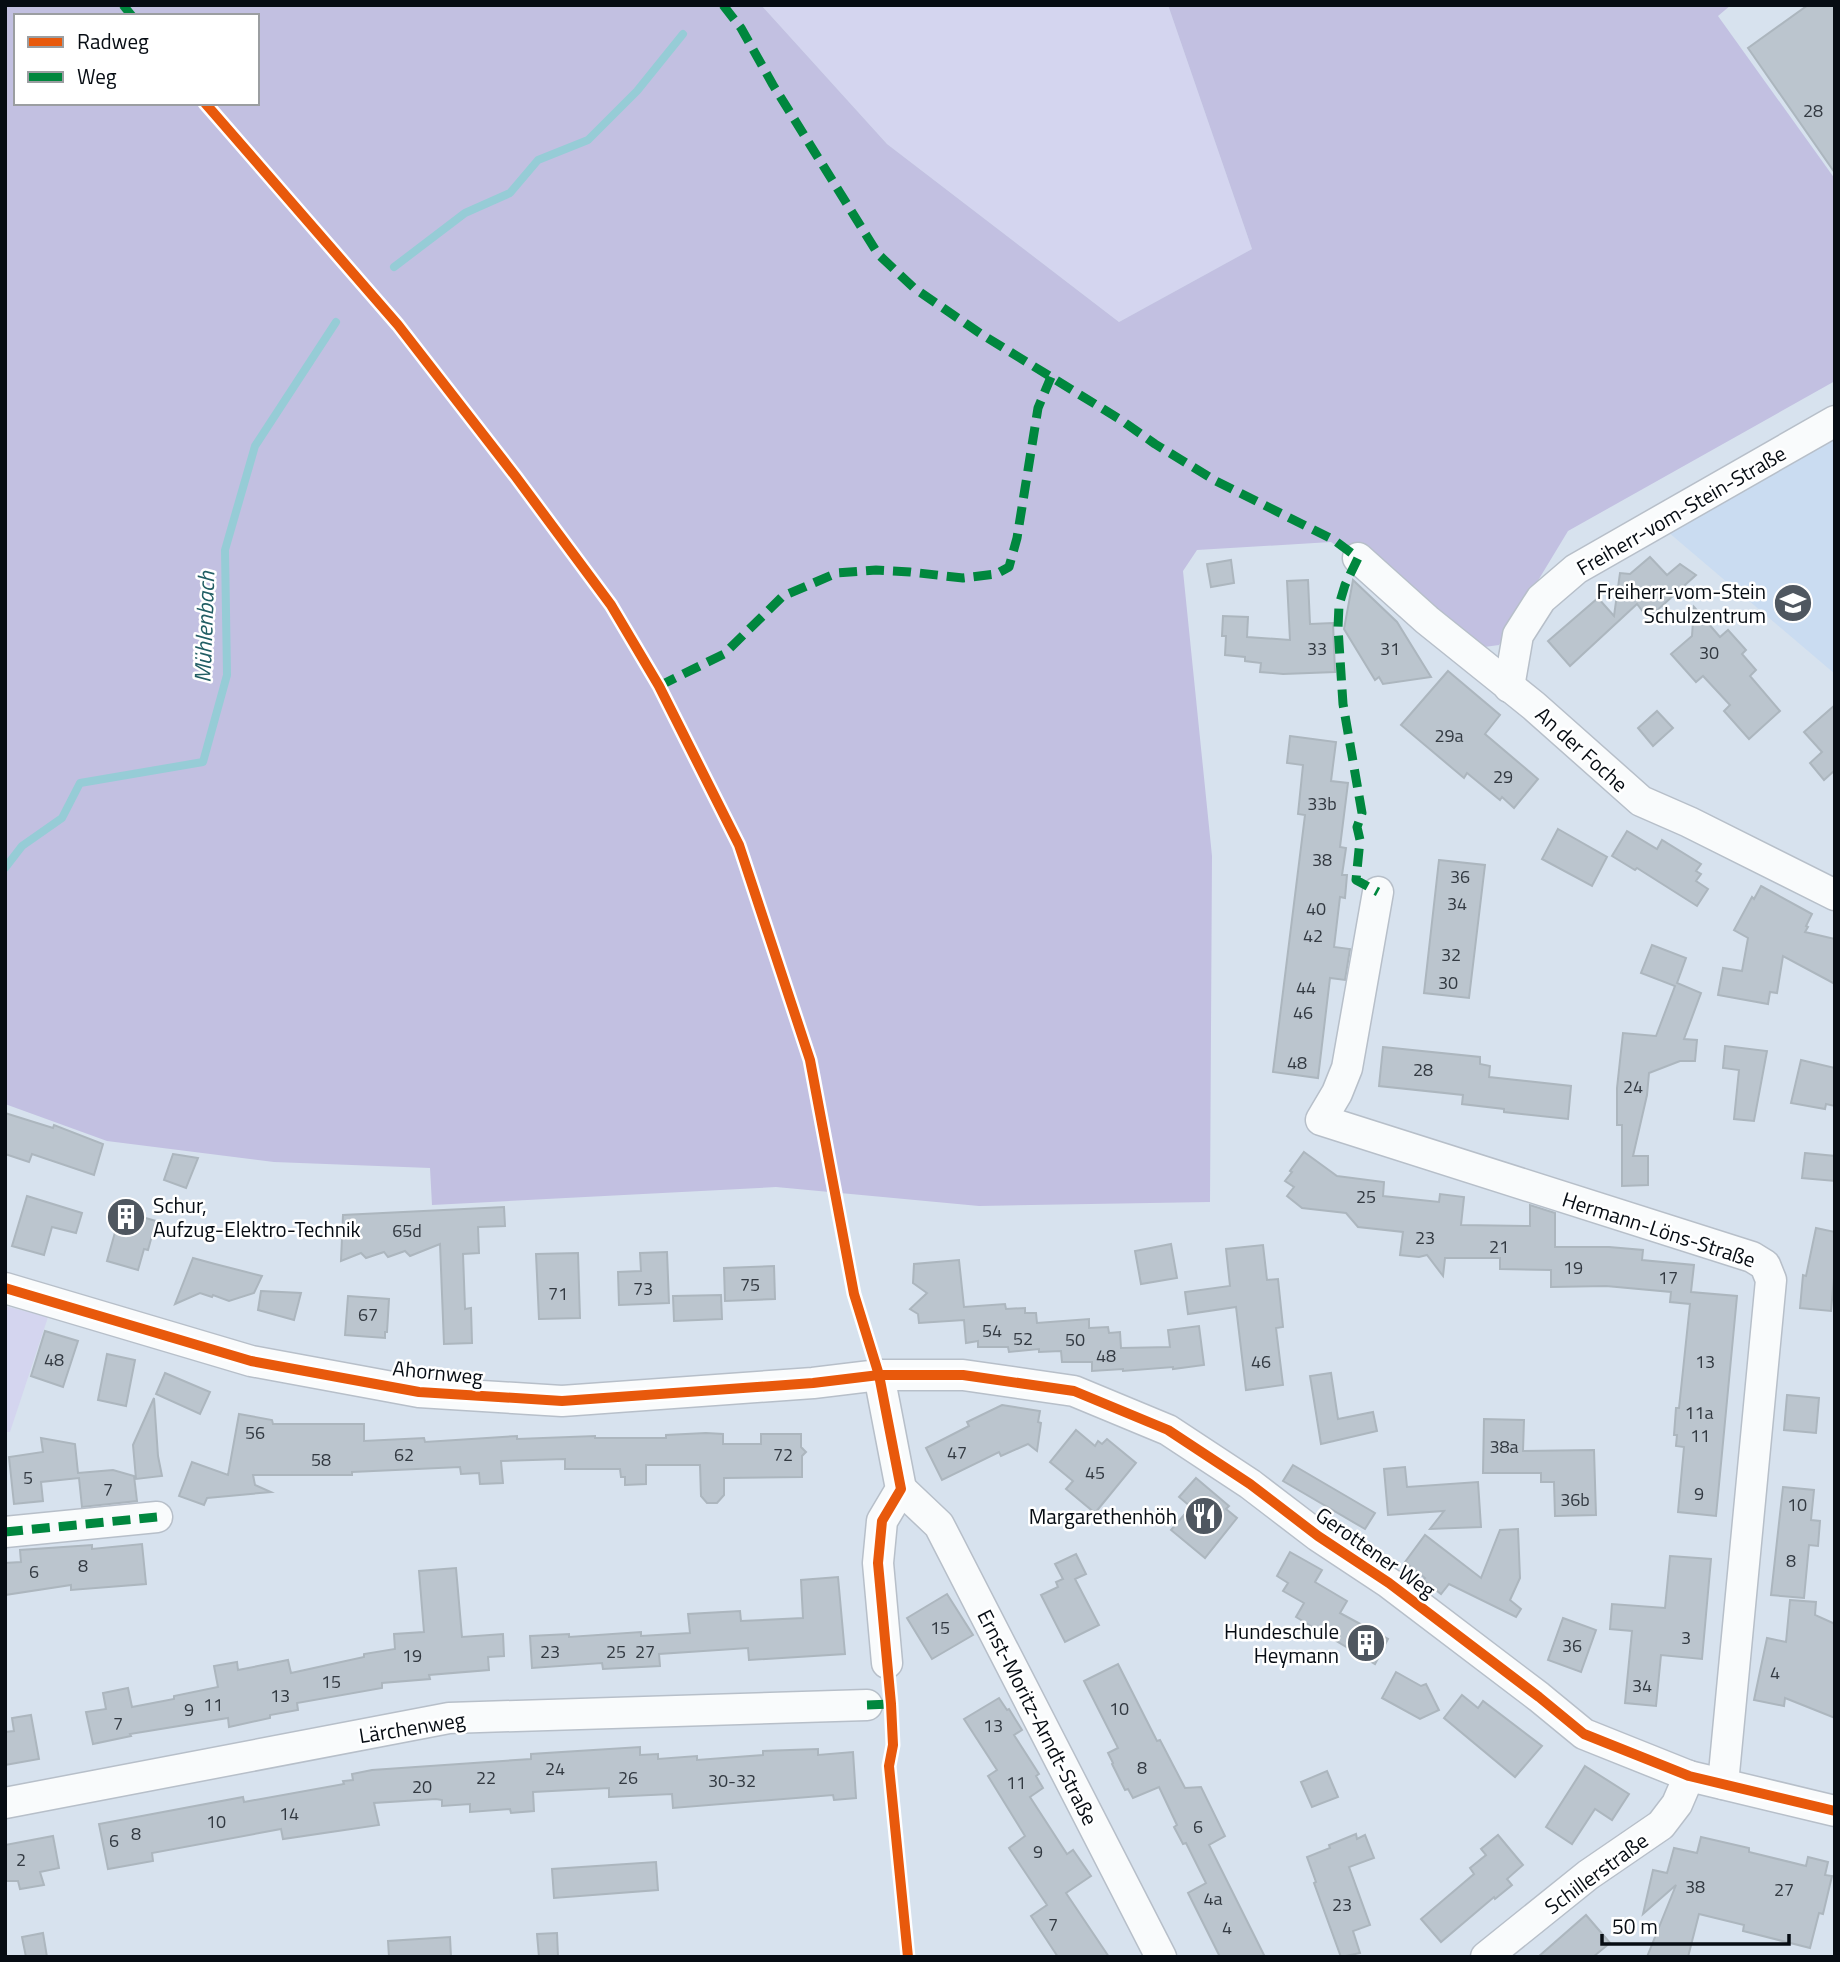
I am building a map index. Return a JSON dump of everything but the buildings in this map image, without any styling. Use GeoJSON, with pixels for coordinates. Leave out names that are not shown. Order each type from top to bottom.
{"type":"FeatureCollection","features":[{"type":"Feature","properties":{"kind":"street","name":"Freiherr-vom-Stein-Straße"},"geometry":{"type":"LineString","coordinates":[[1509,687],[1518,635],[1541,599],[1576,569],[1835,421]]}},
{"type":"Feature","properties":{"kind":"street","name":"An der Foche"},"geometry":{"type":"LineString","coordinates":[[1358,558],[1427,620],[1534,706],[1641,802],[1689,822],[1835,895]]}},
{"type":"Feature","properties":{"kind":"street","name":"Hermann-Löns-Straße"},"geometry":{"type":"LineString","coordinates":[[1378,892],[1347,1068],[1337,1093],[1321,1120],[1752,1258],[1765,1265],[1771,1280],[1723,1784]]}},
{"type":"Feature","properties":{"kind":"street","name":"Ahornweg"},"geometry":{"type":"LineString","coordinates":[[5,1288],[251,1361],[419,1392],[562,1401],[813,1384],[879,1375]]}},
{"type":"Feature","properties":{"kind":"street","name":"Gerottener Weg"},"geometry":{"type":"LineString","coordinates":[[879,1375],[963,1375],[1074,1391],[1168,1430],[1250,1484],[1318,1536],[1389,1583],[1584,1734],[1689,1776],[1834,1808]]}},
{"type":"Feature","properties":{"kind":"street"},"geometry":{"type":"LineString","coordinates":[[879,1375],[901,1489],[882,1521],[878,1563],[887,1663]]}},
{"type":"Feature","properties":{"kind":"street","name":"Ernst-Moritz-Arndt-Straße"},"geometry":{"type":"LineString","coordinates":[[901,1489],[939,1525],[1161,1957]]}},
{"type":"Feature","properties":{"kind":"street"},"geometry":{"type":"LineString","coordinates":[[5,1532],[157,1517]]}},
{"type":"Feature","properties":{"kind":"street","name":"Lärchenweg"},"geometry":{"type":"LineString","coordinates":[[5,1803],[449,1718],[867,1705]]}},
{"type":"Feature","properties":{"kind":"street","name":"Schillerstraße"},"geometry":{"type":"LineString","coordinates":[[1486,1957],[1588,1875],[1661,1825],[1677,1804],[1689,1776]]}},
{"type":"Feature","properties":{"kind":"shaded area"},"geometry":{"type":"Polygon","coordinates":[[[5,5],[761,5],[887,144],[1119,322],[1252,249],[1168,5],[1731,5],[1718,16],[1835,179],[1835,381],[1568,531],[1499,645],[1477,648],[1331,542],[1197,550],[1183,571],[1212,856],[1210,1202],[979,1206],[776,1187],[432,1205],[430,1168],[274,1162],[107,1141],[5,1104],[5,5]]]}},
{"type":"Feature","properties":{"kind":"shaded area"},"geometry":{"type":"Polygon","coordinates":[[[761,5],[1168,5],[1252,249],[1119,322],[887,144],[761,5]]]}},
{"type":"Feature","properties":{"kind":"shaded area","name":"Freiherr-vom-Stein Schulzentrum"},"geometry":{"type":"Polygon","coordinates":[[[1835,431],[1835,674],[1668,532],[1835,431]]]}},
{"type":"Feature","properties":{"kind":"shaded area"},"geometry":{"type":"Polygon","coordinates":[[[5,1306],[48,1317],[10,1432],[5,1432],[5,1306]]]}},
{"type":"Feature","properties":{"kind":"waterway","name":"Mühlenbach"},"geometry":{"type":"LineString","coordinates":[[394,267],[465,213],[510,193],[538,160],[588,140],[637,91],[683,34]]}},
{"type":"Feature","properties":{"kind":"waterway","name":"Mühlenbach"},"geometry":{"type":"LineString","coordinates":[[5,868],[22,846],[62,818],[80,783],[203,762],[227,675],[225,550],[255,446],[336,322]]}},
{"type":"Feature","properties":{"kind":"marked path"},"geometry":{"type":"LineString","coordinates":[[123,5],[130,14]]}},
{"type":"Feature","properties":{"kind":"marked path"},"geometry":{"type":"LineString","coordinates":[[723,5],[741,28],[773,85],[878,254],[914,288],[981,334],[1121,420],[1155,444],[1216,481],[1334,540],[1358,558],[1339,605],[1338,628],[1343,704],[1362,813],[1357,827],[1360,840],[1356,880],[1378,892]]}},
{"type":"Feature","properties":{"kind":"marked path"},"geometry":{"type":"LineString","coordinates":[[659,686],[724,654],[783,596],[837,573],[876,570],[963,578],[996,574],[1009,567],[1017,538],[1038,408],[1051,377]]}},
{"type":"Feature","properties":{"kind":"marked path"},"geometry":{"type":"LineString","coordinates":[[5,1532],[157,1517]]}},
{"type":"Feature","properties":{"kind":"marked path"},"geometry":{"type":"LineString","coordinates":[[867,1705],[891,1704]]}},
{"type":"Feature","properties":{"kind":"cycle path"},"geometry":{"type":"LineString","coordinates":[[207,105],[398,325],[611,605],[659,686],[739,845],[810,1060],[854,1294],[879,1375],[901,1489],[882,1521],[878,1563],[891,1704],[893,1745],[889,1766],[908,1957]]}},
{"type":"Feature","properties":{"kind":"cycle path"},"geometry":{"type":"LineString","coordinates":[[5,1288],[251,1361],[419,1392],[562,1401],[813,1383],[879,1375],[963,1375],[1074,1391],[1168,1430],[1250,1484],[1318,1536],[1389,1583],[1584,1734],[1689,1776],[1835,1811]]}},
{"type":"Feature","properties":{"kind":"place","name":"Freiherr-vom-Stein Schulzentrum"},"geometry":{"type":"Point","coordinates":[1793,603]}},
{"type":"Feature","properties":{"kind":"place","name":"Schur, Aufzug-Elektro-Technik"},"geometry":{"type":"Point","coordinates":[126,1217]}},
{"type":"Feature","properties":{"kind":"place","name":"Margarethenhöh"},"geometry":{"type":"Point","coordinates":[1204,1516]}},
{"type":"Feature","properties":{"kind":"place","name":"Hundeschule Heymann"},"geometry":{"type":"Point","coordinates":[1366,1643]}}]}
